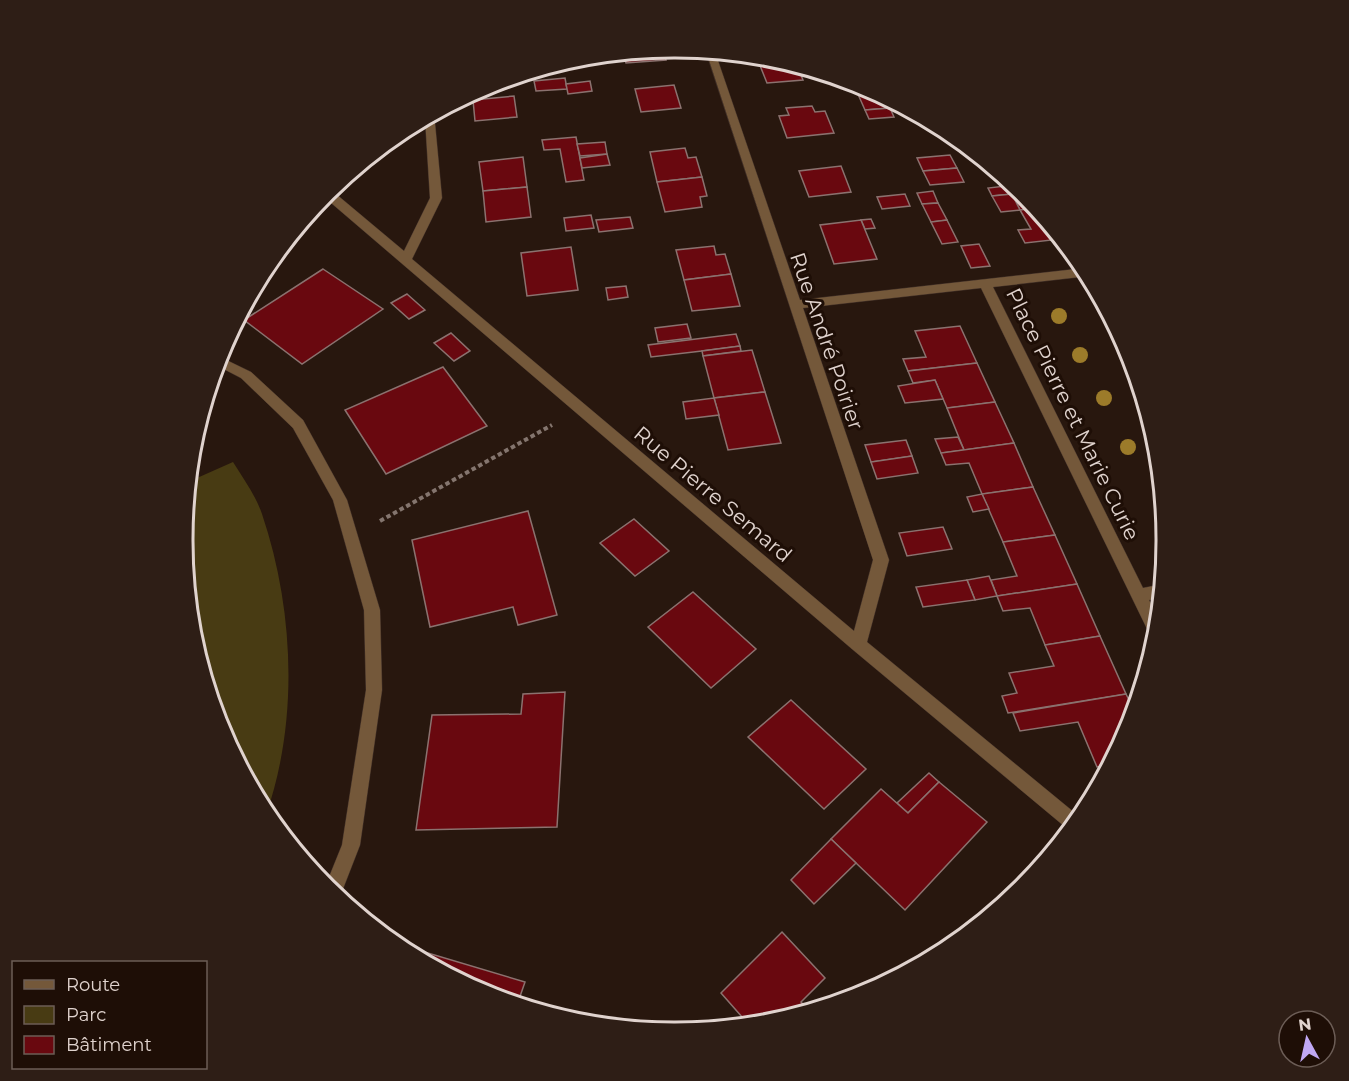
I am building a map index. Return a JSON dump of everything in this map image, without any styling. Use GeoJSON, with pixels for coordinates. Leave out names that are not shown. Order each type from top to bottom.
{"type":"FeatureCollection","features":[{"type":"Feature","properties":{"kind":"street","name":"Rue André Poirier"},"geometry":{"type":"LineString","coordinates":[[713,61],[881,560],[858,644]]}},
{"type":"Feature","properties":{"kind":"street"},"geometry":{"type":"LineString","coordinates":[[405,261],[436,198],[431,125]]}},
{"type":"Feature","properties":{"kind":"street","name":"Rue Pierre Semard"},"geometry":{"type":"LineString","coordinates":[[335,199],[405,261],[1068,819]]}},
{"type":"Feature","properties":{"kind":"street"},"geometry":{"type":"LineString","coordinates":[[794,305],[1075,273]]}},
{"type":"Feature","properties":{"kind":"street","name":"Place Pierre et Marie Curie"},"geometry":{"type":"LineString","coordinates":[[984,283],[1150,617]]}},
{"type":"Feature","properties":{"kind":"street"},"geometry":{"type":"LineString","coordinates":[[226,365],[246,375],[298,424],[340,500],[372,610],[374,690],[351,845],[336,883]]}},
{"type":"Feature","properties":{"kind":"street"},"geometry":{"type":"LineString","coordinates":[[1139,596],[1153,592]]}},
{"type":"Feature","properties":{"kind":"path"},"geometry":{"type":"LineString","coordinates":[[351,537],[581,409]]}},
{"type":"Feature","properties":{"kind":"green space"},"geometry":{"type":"Polygon","coordinates":[[[233,462],[259,507],[273,550],[286,626],[288,703],[284,741],[270,802],[242,754],[229,725],[209,665],[202,635],[194,572],[193,540],[197,478],[233,462]]]}},
{"type":"Feature","properties":{"kind":"building"},"geometry":{"type":"Polygon","coordinates":[[[643,60],[666,60],[626,63],[643,60]]]}},
{"type":"Feature","properties":{"kind":"building"},"geometry":{"type":"Polygon","coordinates":[[[760,67],[801,76],[803,80],[767,83],[760,67]]]}},
{"type":"Feature","properties":{"kind":"building"},"geometry":{"type":"Polygon","coordinates":[[[565,78],[567,89],[536,91],[534,81],[565,78]]]}},
{"type":"Feature","properties":{"kind":"building"},"geometry":{"type":"Polygon","coordinates":[[[590,81],[592,91],[568,94],[566,84],[590,81]]]}},
{"type":"Feature","properties":{"kind":"building"},"geometry":{"type":"Polygon","coordinates":[[[674,85],[681,108],[641,112],[635,89],[674,85]]]}},
{"type":"Feature","properties":{"kind":"building"},"geometry":{"type":"Polygon","coordinates":[[[858,95],[888,108],[865,110],[858,95]]]}},
{"type":"Feature","properties":{"kind":"building"},"geometry":{"type":"Polygon","coordinates":[[[514,96],[517,117],[475,121],[473,103],[480,99],[514,96]]]}},
{"type":"Feature","properties":{"kind":"building"},"geometry":{"type":"Polygon","coordinates":[[[812,106],[815,112],[825,111],[834,133],[787,138],[779,116],[789,115],[786,108],[812,106]]]}},
{"type":"Feature","properties":{"kind":"building"},"geometry":{"type":"Polygon","coordinates":[[[888,108],[894,117],[869,119],[865,110],[888,108]]]}},
{"type":"Feature","properties":{"kind":"building"},"geometry":{"type":"Polygon","coordinates":[[[576,137],[584,180],[566,182],[560,149],[544,150],[542,140],[576,137]]]}},
{"type":"Feature","properties":{"kind":"building"},"geometry":{"type":"Polygon","coordinates":[[[605,142],[607,154],[580,156],[577,144],[605,142]]]}},
{"type":"Feature","properties":{"kind":"building"},"geometry":{"type":"Polygon","coordinates":[[[685,148],[688,158],[696,157],[702,177],[657,182],[650,152],[685,148]]]}},
{"type":"Feature","properties":{"kind":"building"},"geometry":{"type":"Polygon","coordinates":[[[607,154],[610,165],[582,168],[580,158],[607,154]]]}},
{"type":"Feature","properties":{"kind":"building"},"geometry":{"type":"Polygon","coordinates":[[[950,155],[957,168],[923,171],[917,158],[950,155]]]}},
{"type":"Feature","properties":{"kind":"building"},"geometry":{"type":"Polygon","coordinates":[[[523,157],[527,187],[483,191],[479,162],[523,157]]]}},
{"type":"Feature","properties":{"kind":"building"},"geometry":{"type":"Polygon","coordinates":[[[841,166],[851,192],[809,197],[799,171],[841,166]]]}},
{"type":"Feature","properties":{"kind":"building"},"geometry":{"type":"Polygon","coordinates":[[[957,168],[964,182],[930,185],[923,171],[957,168]]]}},
{"type":"Feature","properties":{"kind":"building"},"geometry":{"type":"Polygon","coordinates":[[[702,177],[707,196],[700,197],[702,207],[665,212],[657,182],[702,177]]]}},
{"type":"Feature","properties":{"kind":"building"},"geometry":{"type":"Polygon","coordinates":[[[527,187],[531,217],[486,222],[483,191],[527,187]]]}},
{"type":"Feature","properties":{"kind":"building"},"geometry":{"type":"Polygon","coordinates":[[[1001,187],[1009,194],[992,196],[988,188],[1001,187]]]}},
{"type":"Feature","properties":{"kind":"building"},"geometry":{"type":"Polygon","coordinates":[[[933,191],[938,203],[922,204],[917,193],[933,191]]]}},
{"type":"Feature","properties":{"kind":"building"},"geometry":{"type":"Polygon","coordinates":[[[905,194],[910,206],[882,209],[877,197],[905,194]]]}},
{"type":"Feature","properties":{"kind":"building"},"geometry":{"type":"Polygon","coordinates":[[[1009,194],[1020,210],[1001,212],[992,196],[1009,194]]]}},
{"type":"Feature","properties":{"kind":"building"},"geometry":{"type":"Polygon","coordinates":[[[938,203],[947,220],[931,222],[922,204],[938,203]]]}},
{"type":"Feature","properties":{"kind":"building"},"geometry":{"type":"Polygon","coordinates":[[[1024,209],[1051,240],[1025,243],[1018,230],[1031,229],[1020,210],[1024,209]]]}},
{"type":"Feature","properties":{"kind":"building"},"geometry":{"type":"Polygon","coordinates":[[[591,215],[594,228],[566,231],[564,218],[591,215]]]}},
{"type":"Feature","properties":{"kind":"building"},"geometry":{"type":"Polygon","coordinates":[[[630,217],[633,228],[599,232],[596,220],[630,217]]]}},
{"type":"Feature","properties":{"kind":"building"},"geometry":{"type":"Polygon","coordinates":[[[871,219],[875,228],[865,229],[861,220],[871,219]]]}},
{"type":"Feature","properties":{"kind":"building"},"geometry":{"type":"Polygon","coordinates":[[[861,220],[877,259],[834,264],[820,225],[861,220]]]}},
{"type":"Feature","properties":{"kind":"building"},"geometry":{"type":"Polygon","coordinates":[[[947,220],[958,242],[942,244],[931,222],[947,220]]]}},
{"type":"Feature","properties":{"kind":"building"},"geometry":{"type":"Polygon","coordinates":[[[979,244],[990,266],[971,268],[961,246],[979,244]]]}},
{"type":"Feature","properties":{"kind":"building"},"geometry":{"type":"Polygon","coordinates":[[[714,246],[716,255],[725,254],[731,274],[684,280],[676,250],[714,246]]]}},
{"type":"Feature","properties":{"kind":"building"},"geometry":{"type":"Polygon","coordinates":[[[571,247],[578,290],[527,296],[521,253],[571,247]]]}},
{"type":"Feature","properties":{"kind":"building"},"geometry":{"type":"Polygon","coordinates":[[[323,269],[383,309],[302,364],[245,321],[323,269]]]}},
{"type":"Feature","properties":{"kind":"building"},"geometry":{"type":"Polygon","coordinates":[[[731,274],[740,306],[692,311],[684,280],[731,274]]]}},
{"type":"Feature","properties":{"kind":"building"},"geometry":{"type":"Polygon","coordinates":[[[626,286],[628,297],[608,300],[606,288],[626,286]]]}},
{"type":"Feature","properties":{"kind":"building"},"geometry":{"type":"Polygon","coordinates":[[[407,294],[425,310],[409,319],[391,303],[407,294]]]}},
{"type":"Feature","properties":{"kind":"building"},"geometry":{"type":"Polygon","coordinates":[[[687,324],[691,338],[658,342],[655,328],[687,324]]]}},
{"type":"Feature","properties":{"kind":"building"},"geometry":{"type":"Polygon","coordinates":[[[960,326],[977,363],[908,371],[903,359],[926,357],[915,331],[960,326]]]}},
{"type":"Feature","properties":{"kind":"building"},"geometry":{"type":"Polygon","coordinates":[[[451,333],[470,351],[454,361],[434,343],[451,333]]]}},
{"type":"Feature","properties":{"kind":"building"},"geometry":{"type":"Polygon","coordinates":[[[736,334],[740,346],[702,351],[651,357],[648,345],[736,334]]]}},
{"type":"Feature","properties":{"kind":"building"},"geometry":{"type":"Polygon","coordinates":[[[740,346],[741,351],[703,356],[702,351],[740,346]]]}},
{"type":"Feature","properties":{"kind":"building"},"geometry":{"type":"Polygon","coordinates":[[[752,350],[765,392],[714,398],[703,356],[752,350]]]}},
{"type":"Feature","properties":{"kind":"building"},"geometry":{"type":"Polygon","coordinates":[[[977,363],[995,402],[947,408],[935,380],[913,383],[908,371],[977,363]]]}},
{"type":"Feature","properties":{"kind":"building"},"geometry":{"type":"Polygon","coordinates":[[[443,367],[487,426],[386,474],[345,410],[443,367]]]}},
{"type":"Feature","properties":{"kind":"building"},"geometry":{"type":"Polygon","coordinates":[[[935,380],[943,399],[905,403],[898,386],[935,380]]]}},
{"type":"Feature","properties":{"kind":"building"},"geometry":{"type":"Polygon","coordinates":[[[765,392],[781,443],[728,450],[714,398],[765,392]]]}},
{"type":"Feature","properties":{"kind":"building"},"geometry":{"type":"Polygon","coordinates":[[[714,398],[719,415],[686,419],[683,402],[714,398]]]}},
{"type":"Feature","properties":{"kind":"building"},"geometry":{"type":"Polygon","coordinates":[[[995,402],[1014,443],[964,450],[947,408],[995,402]]]}},
{"type":"Feature","properties":{"kind":"building"},"geometry":{"type":"Polygon","coordinates":[[[958,437],[964,450],[941,453],[935,439],[958,437]]]}},
{"type":"Feature","properties":{"kind":"building"},"geometry":{"type":"Polygon","coordinates":[[[906,440],[912,456],[871,462],[865,445],[906,440]]]}},
{"type":"Feature","properties":{"kind":"building"},"geometry":{"type":"Polygon","coordinates":[[[1014,443],[1033,487],[982,494],[969,463],[946,465],[941,453],[1014,443]]]}},
{"type":"Feature","properties":{"kind":"building"},"geometry":{"type":"Polygon","coordinates":[[[912,456],[918,473],[877,479],[871,462],[912,456]]]}},
{"type":"Feature","properties":{"kind":"building"},"geometry":{"type":"Polygon","coordinates":[[[1033,487],[1055,535],[1003,542],[982,494],[1033,487]]]}},
{"type":"Feature","properties":{"kind":"building"},"geometry":{"type":"Polygon","coordinates":[[[982,494],[989,509],[973,512],[967,497],[982,494]]]}},
{"type":"Feature","properties":{"kind":"building"},"geometry":{"type":"Polygon","coordinates":[[[528,511],[557,615],[518,625],[513,607],[430,627],[412,540],[528,511]]]}},
{"type":"Feature","properties":{"kind":"building"},"geometry":{"type":"Polygon","coordinates":[[[634,519],[669,551],[635,576],[600,543],[634,519]]]}},
{"type":"Feature","properties":{"kind":"building"},"geometry":{"type":"Polygon","coordinates":[[[943,527],[952,549],[907,556],[899,533],[943,527]]]}},
{"type":"Feature","properties":{"kind":"building"},"geometry":{"type":"Polygon","coordinates":[[[1055,535],[1077,584],[997,596],[991,580],[1017,576],[1003,542],[1055,535]]]}},
{"type":"Feature","properties":{"kind":"building"},"geometry":{"type":"Polygon","coordinates":[[[989,576],[997,596],[975,600],[967,580],[989,576]]]}},
{"type":"Feature","properties":{"kind":"building"},"geometry":{"type":"Polygon","coordinates":[[[967,580],[975,600],[923,607],[916,587],[967,580]]]}},
{"type":"Feature","properties":{"kind":"building"},"geometry":{"type":"Polygon","coordinates":[[[1077,584],[1100,636],[1045,645],[1030,608],[1003,611],[997,596],[1077,584]]]}},
{"type":"Feature","properties":{"kind":"building"},"geometry":{"type":"Polygon","coordinates":[[[693,592],[756,649],[711,688],[648,627],[693,592]]]}},
{"type":"Feature","properties":{"kind":"building"},"geometry":{"type":"Polygon","coordinates":[[[1100,636],[1126,694],[1008,713],[1002,696],[1017,693],[1009,673],[1054,666],[1045,645],[1100,636]]]}},
{"type":"Feature","properties":{"kind":"building"},"geometry":{"type":"Polygon","coordinates":[[[565,692],[557,827],[416,830],[432,715],[521,714],[523,694],[565,692]]]}},
{"type":"Feature","properties":{"kind":"building"},"geometry":{"type":"Polygon","coordinates":[[[1126,694],[1129,700],[1107,754],[1100,766],[1097,767],[1078,722],[1020,731],[1013,713],[1126,694]]]}},
{"type":"Feature","properties":{"kind":"building"},"geometry":{"type":"Polygon","coordinates":[[[791,700],[866,769],[824,809],[748,737],[791,700]]]}},
{"type":"Feature","properties":{"kind":"building"},"geometry":{"type":"Polygon","coordinates":[[[929,773],[939,782],[908,813],[897,803],[929,773]]]}},
{"type":"Feature","properties":{"kind":"building"},"geometry":{"type":"Polygon","coordinates":[[[939,782],[987,822],[905,910],[831,839],[881,789],[908,813],[939,782]]]}},
{"type":"Feature","properties":{"kind":"building"},"geometry":{"type":"Polygon","coordinates":[[[831,839],[856,863],[814,904],[791,880],[831,839]]]}},
{"type":"Feature","properties":{"kind":"building"},"geometry":{"type":"Polygon","coordinates":[[[782,932],[825,978],[801,1002],[803,1005],[742,1017],[721,993],[782,932]]]}},
{"type":"Feature","properties":{"kind":"building"},"geometry":{"type":"Polygon","coordinates":[[[423,952],[525,982],[520,997],[461,973],[423,952]]]}}]}
